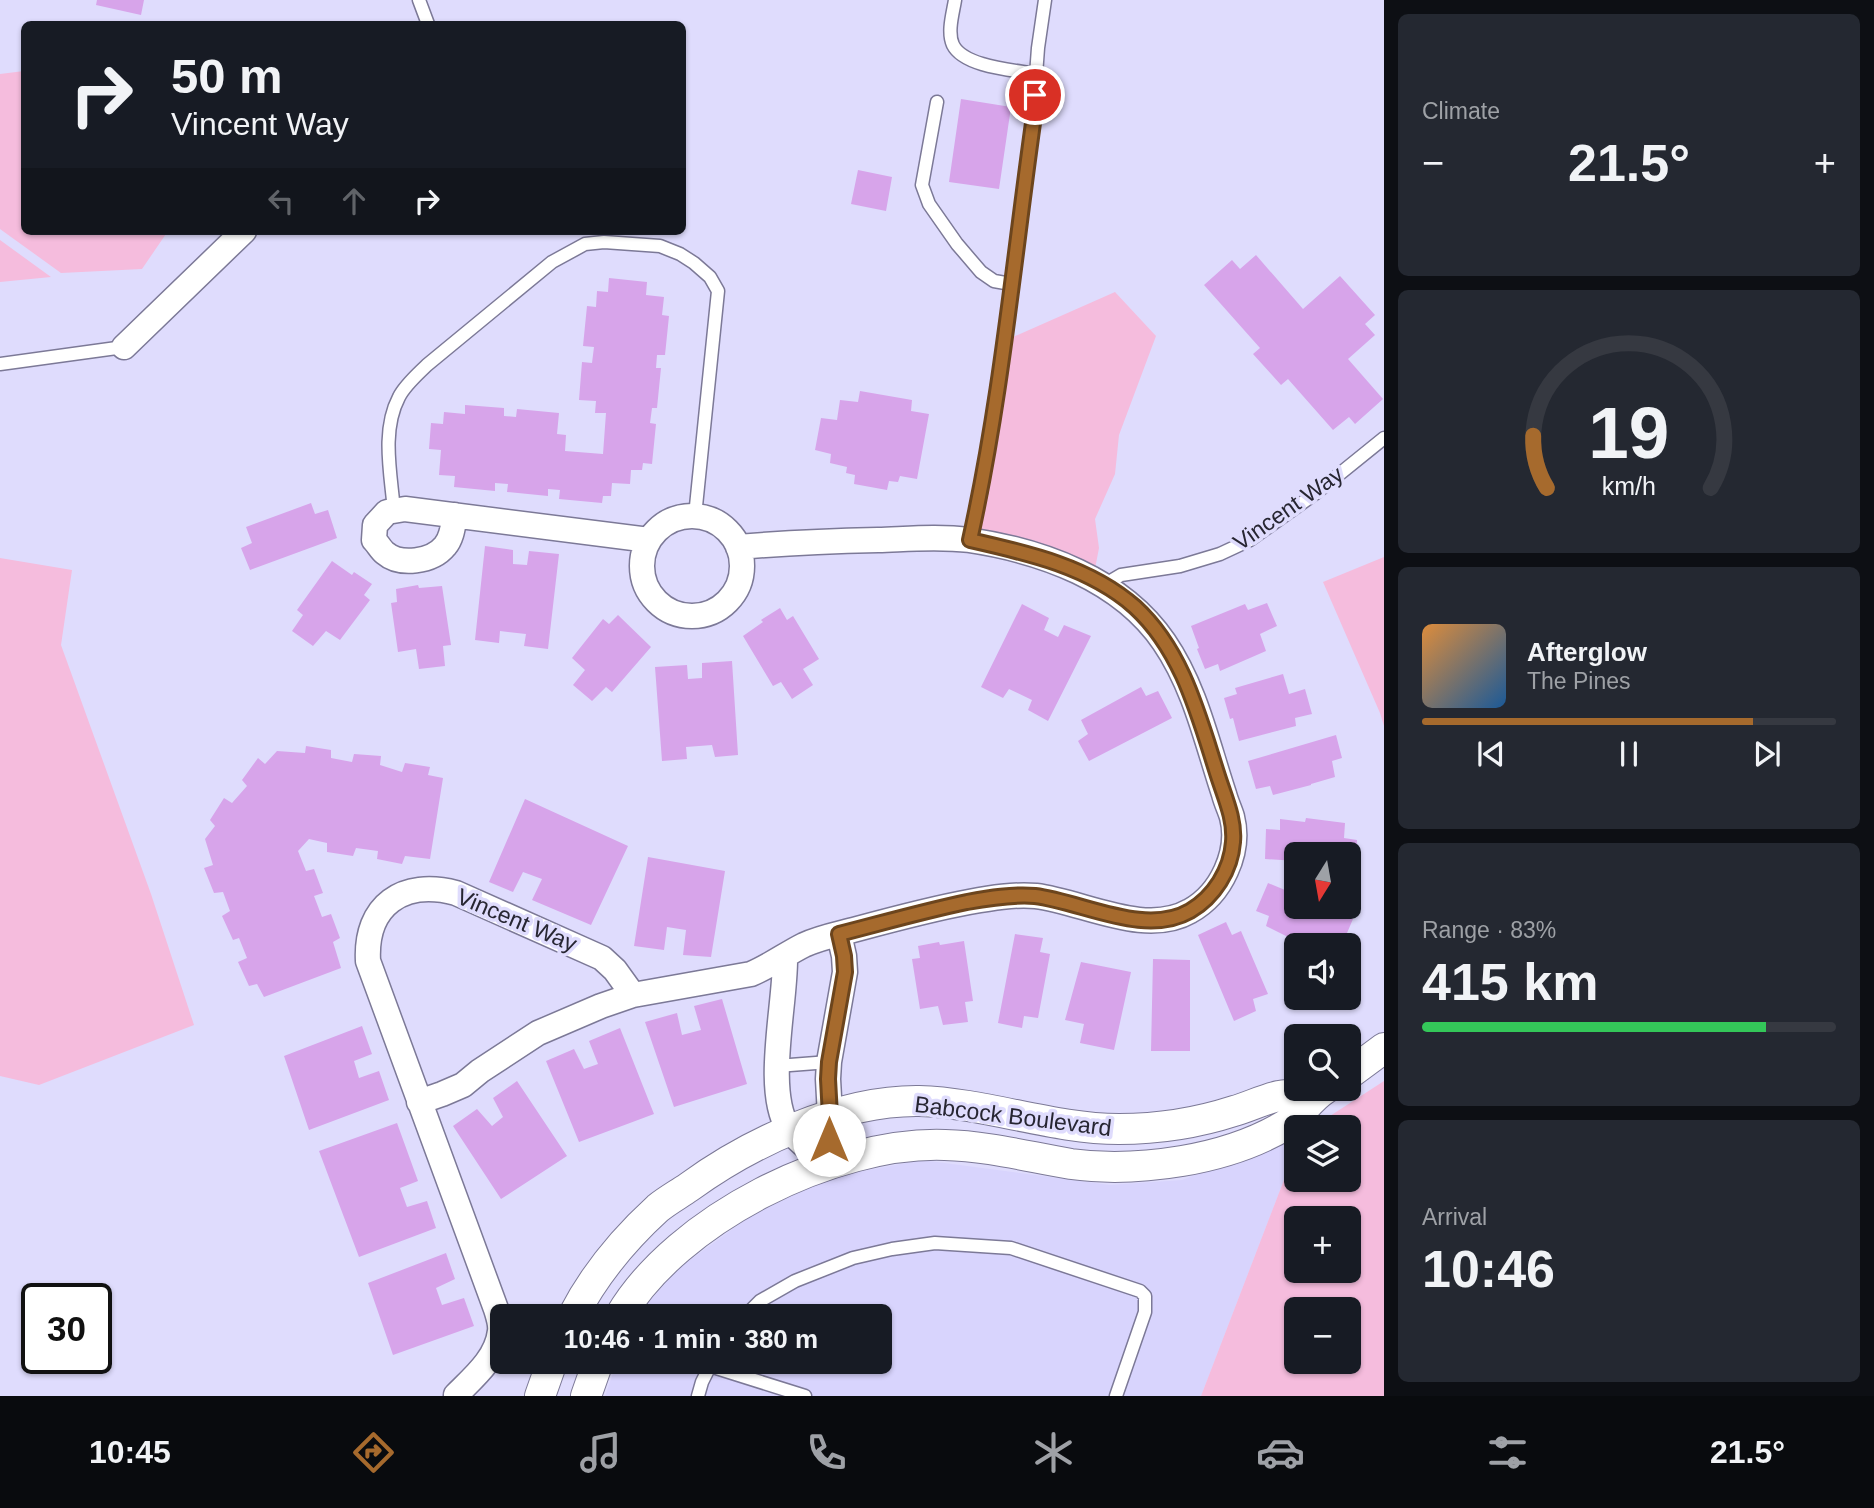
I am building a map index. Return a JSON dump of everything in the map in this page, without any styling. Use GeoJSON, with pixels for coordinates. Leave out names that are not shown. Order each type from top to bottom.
{"type":"FeatureCollection","features":[{"type":"Feature","properties":{"kind":"street"},"geometry":{"type":"LineString","coordinates":[[124,347],[240,235]]}},
{"type":"Feature","properties":{"kind":"street"},"geometry":{"type":"LineString","coordinates":[[455,515],[445,547],[435,555],[420,560],[402,561],[386,554],[374,540],[375,525],[387,512],[405,509],[455,515],[649,540]]}},
{"type":"Feature","properties":{"kind":"street"},"geometry":{"type":"LineString","coordinates":[[683,516],[695,516],[716,521],[729,532],[738,547],[742,562],[734,593],[723,605],[708,613],[692,616],[676,614],[662,606],[650,594],[643,580],[641,563],[645,547],[654,533],[667,522],[683,516]]}},
{"type":"Feature","properties":{"kind":"street"},"geometry":{"type":"LineString","coordinates":[[419,1102],[463,1085],[538,1033],[601,1006],[633,995],[751,974],[804,945],[839,934],[931,909],[1011,896],[1044,898],[1124,918],[1157,921],[1189,912],[1210,895],[1219,883],[1230,859],[1232,818],[1197,711],[1175,661],[1156,631],[1133,606],[1104,585],[1076,570],[1051,561],[970,540],[925,538],[738,547]]}},
{"type":"Feature","properties":{"kind":"street","name":"Vincent Way"},"geometry":{"type":"LineString","coordinates":[[456,1395],[495,1350],[500,1329],[496,1309],[368,961],[367,941],[375,920],[384,906],[401,895],[438,888],[456,893],[602,958],[615,970],[633,995]]}},
{"type":"Feature","properties":{"kind":"street"},"geometry":{"type":"LineString","coordinates":[[827,1165],[829,1062],[845,972],[839,934]]}},
{"type":"Feature","properties":{"kind":"street"},"geometry":{"type":"LineString","coordinates":[[785,957],[777,1066],[781,1113],[789,1130],[827,1165]]}},
{"type":"Feature","properties":{"kind":"street"},"geometry":{"type":"LineString","coordinates":[[1361,1065],[1384,1048]]}},
{"type":"Feature","properties":{"kind":"street","name":"Babcock Boulevard"},"geometry":{"type":"LineString","coordinates":[[580,1304],[601,1270],[628,1238],[660,1207],[733,1157],[789,1130],[830,1116],[863,1108],[917,1101],[955,1104],[1070,1125],[1116,1129],[1153,1128],[1232,1112],[1284,1095]]}},
{"type":"Feature","properties":{"kind":"street","name":"Babcock Boulevard"},"geometry":{"type":"LineString","coordinates":[[628,1304],[661,1264],[697,1234],[789,1179],[827,1165],[883,1150],[946,1145],[1107,1167],[1184,1161],[1242,1145],[1289,1123],[1311,1101]]}},
{"type":"Feature","properties":{"kind":"street"},"geometry":{"type":"LineString","coordinates":[[540,1396],[548,1374]]}},
{"type":"Feature","properties":{"kind":"street"},"geometry":{"type":"LineString","coordinates":[[586,1396],[594,1374]]}},
{"type":"Feature","properties":{"kind":"lane"},"geometry":{"type":"LineString","coordinates":[[419,0],[427,21]]}},
{"type":"Feature","properties":{"kind":"lane"},"geometry":{"type":"LineString","coordinates":[[955,0],[950,28],[953,44],[962,55],[979,63],[1036,74]]}},
{"type":"Feature","properties":{"kind":"lane"},"geometry":{"type":"LineString","coordinates":[[970,540],[981,492],[1011,284],[1034,116],[1045,0]]}},
{"type":"Feature","properties":{"kind":"lane"},"geometry":{"type":"LineString","coordinates":[[937,103],[922,185],[929,204],[981,272],[994,281],[1011,284]]}},
{"type":"Feature","properties":{"kind":"lane"},"geometry":{"type":"LineString","coordinates":[[394,510],[388,436],[399,398],[412,379],[552,262],[585,244],[604,242],[660,246],[680,254],[710,277],[718,291],[695,516]]}},
{"type":"Feature","properties":{"kind":"lane"},"geometry":{"type":"LineString","coordinates":[[0,364],[124,347]]}},
{"type":"Feature","properties":{"kind":"lane","name":"Vincent Way"},"geometry":{"type":"LineString","coordinates":[[1104,585],[1121,575],[1180,566],[1220,554],[1251,540],[1316,493],[1384,438]]}},
{"type":"Feature","properties":{"kind":"lane"},"geometry":{"type":"LineString","coordinates":[[777,1066],[829,1062]]}},
{"type":"Feature","properties":{"kind":"lane"},"geometry":{"type":"LineString","coordinates":[[758,1304],[795,1281],[853,1258],[892,1249],[935,1244],[1011,1248],[1140,1291],[1145,1296],[1145,1312],[1116,1396]]}},
{"type":"Feature","properties":{"kind":"lane"},"geometry":{"type":"LineString","coordinates":[[698,1396],[707,1374]]}},
{"type":"Feature","properties":{"kind":"lane"},"geometry":{"type":"LineString","coordinates":[[740,1374],[804,1396]]}},
{"type":"Feature","properties":{"kind":"shaded area"},"geometry":{"type":"Polygon","coordinates":[[[21,71],[21,235],[165,235],[142,269],[61,273],[0,229],[0,74],[21,71]]]}},
{"type":"Feature","properties":{"kind":"shaded area"},"geometry":{"type":"Polygon","coordinates":[[[0,240],[51,277],[0,282],[0,240]]]}},
{"type":"Feature","properties":{"kind":"shaded area"},"geometry":{"type":"Polygon","coordinates":[[[1115,292],[1156,336],[1119,435],[1115,474],[1095,519],[1099,548],[1093,579],[970,540],[1004,341],[1115,292]]]}},
{"type":"Feature","properties":{"kind":"shaded area"},"geometry":{"type":"Polygon","coordinates":[[[1384,557],[1384,726],[1323,582],[1384,557]]]}},
{"type":"Feature","properties":{"kind":"shaded area"},"geometry":{"type":"Polygon","coordinates":[[[0,558],[72,570],[61,645],[151,894],[194,1025],[39,1085],[0,1076],[0,558]]]}},
{"type":"Feature","properties":{"kind":"shaded area"},"geometry":{"type":"Polygon","coordinates":[[[1384,1081],[1384,1396],[1201,1396],[1284,1180],[1284,1192],[1361,1192],[1361,1115],[1332,1115],[1353,1101],[1361,1101],[1361,1096],[1384,1081]]]}},
{"type":"Feature","properties":{"kind":"shaded area"},"geometry":{"type":"Polygon","coordinates":[[[1284,1141],[1284,1180],[1201,1396],[605,1396],[613,1374],[892,1374],[892,1304],[647,1304],[679,1268],[752,1215],[832,1177],[922,1160],[1110,1185],[1182,1180],[1284,1141]]]}},
{"type":"Feature","properties":{"kind":"building"},"geometry":{"type":"Polygon","coordinates":[[[97,0],[144,0],[141,15],[96,5],[97,0]]]}},
{"type":"Feature","properties":{"kind":"building"},"geometry":{"type":"Polygon","coordinates":[[[961,99],[1011,107],[999,189],[949,182],[961,99]]]}},
{"type":"Feature","properties":{"kind":"building"},"geometry":{"type":"Polygon","coordinates":[[[858,170],[892,177],[886,211],[851,204],[858,170]]]}},
{"type":"Feature","properties":{"kind":"building"},"geometry":{"type":"Polygon","coordinates":[[[1256,255],[1303,309],[1340,276],[1375,315],[1365,324],[1375,335],[1348,359],[1383,399],[1355,424],[1349,417],[1333,430],[1288,379],[1281,385],[1253,354],[1260,348],[1204,285],[1232,260],[1240,269],[1256,255]]]}},
{"type":"Feature","properties":{"kind":"building"},"geometry":{"type":"Polygon","coordinates":[[[609,278],[647,282],[646,295],[664,297],[662,315],[669,316],[665,355],[657,355],[656,368],[661,368],[657,408],[652,408],[650,423],[656,424],[652,464],[643,463],[642,470],[631,470],[630,484],[612,483],[611,496],[603,496],[602,503],[559,499],[560,490],[548,489],[548,496],[507,492],[508,484],[495,483],[495,491],[454,487],[455,476],[439,475],[441,450],[429,449],[431,423],[443,424],[444,412],[465,414],[465,405],[504,408],[504,416],[516,417],[517,409],[559,413],[557,434],[566,435],[565,451],[603,454],[606,413],[595,413],[596,401],[579,400],[582,362],[592,363],[594,347],[583,346],[587,306],[596,307],[597,291],[608,292],[609,278]]]}},
{"type":"Feature","properties":{"kind":"building"},"geometry":{"type":"Polygon","coordinates":[[[860,391],[912,400],[911,411],[929,414],[917,479],[900,476],[898,482],[889,481],[887,490],[854,484],[855,475],[846,473],[847,467],[830,463],[831,454],[815,450],[821,418],[837,420],[840,400],[858,402],[860,391]]]}},
{"type":"Feature","properties":{"kind":"building"},"geometry":{"type":"Polygon","coordinates":[[[311,503],[315,514],[328,510],[337,538],[250,570],[241,548],[252,543],[246,527],[311,503]]]}},
{"type":"Feature","properties":{"kind":"building"},"geometry":{"type":"Polygon","coordinates":[[[485,546],[513,550],[513,564],[527,565],[529,551],[559,554],[548,649],[524,646],[526,634],[500,631],[499,643],[475,640],[485,546]]]}},
{"type":"Feature","properties":{"kind":"building"},"geometry":{"type":"Polygon","coordinates":[[[332,561],[352,575],[354,572],[372,584],[364,595],[370,600],[340,640],[326,631],[313,646],[292,631],[303,615],[297,610],[332,561]]]}},
{"type":"Feature","properties":{"kind":"building"},"geometry":{"type":"Polygon","coordinates":[[[418,585],[419,588],[442,586],[451,645],[443,646],[445,666],[419,669],[416,649],[398,652],[391,603],[397,602],[396,589],[418,585]]]}},
{"type":"Feature","properties":{"kind":"building"},"geometry":{"type":"Polygon","coordinates":[[[1267,603],[1277,626],[1260,634],[1266,651],[1220,671],[1218,664],[1205,669],[1191,626],[1245,604],[1248,610],[1267,603]]]}},
{"type":"Feature","properties":{"kind":"building"},"geometry":{"type":"Polygon","coordinates":[[[1022,604],[1049,618],[1044,630],[1058,637],[1064,625],[1091,636],[1048,721],[1028,710],[1032,700],[1009,689],[1003,698],[981,687],[1022,604]]]}},
{"type":"Feature","properties":{"kind":"building"},"geometry":{"type":"Polygon","coordinates":[[[780,608],[787,620],[793,616],[819,659],[803,669],[813,685],[792,699],[781,682],[773,686],[743,636],[780,608]]]}},
{"type":"Feature","properties":{"kind":"building"},"geometry":{"type":"Polygon","coordinates":[[[618,615],[651,647],[612,692],[606,687],[592,701],[573,685],[585,670],[572,658],[603,619],[609,624],[618,615]]]}},
{"type":"Feature","properties":{"kind":"building"},"geometry":{"type":"Polygon","coordinates":[[[732,661],[738,755],[715,757],[712,745],[686,747],[687,759],[662,761],[655,667],[687,665],[688,679],[702,678],[702,663],[732,661]]]}},
{"type":"Feature","properties":{"kind":"building"},"geometry":{"type":"Polygon","coordinates":[[[1283,674],[1289,694],[1305,689],[1312,714],[1295,718],[1296,726],[1239,741],[1224,698],[1237,694],[1235,688],[1283,674]]]}},
{"type":"Feature","properties":{"kind":"building"},"geometry":{"type":"Polygon","coordinates":[[[1141,687],[1146,696],[1158,691],[1172,718],[1089,761],[1078,741],[1088,734],[1081,720],[1141,687]]]}},
{"type":"Feature","properties":{"kind":"building"},"geometry":{"type":"Polygon","coordinates":[[[1336,735],[1342,758],[1332,761],[1335,777],[1273,795],[1270,786],[1256,789],[1248,761],[1336,735]]]}},
{"type":"Feature","properties":{"kind":"building"},"geometry":{"type":"Polygon","coordinates":[[[306,746],[331,750],[331,758],[352,762],[354,754],[381,756],[380,765],[402,772],[405,763],[430,767],[428,775],[443,778],[430,859],[405,856],[402,864],[377,859],[378,851],[356,848],[353,856],[327,852],[327,843],[309,839],[298,851],[306,871],[314,869],[323,893],[314,896],[322,917],[331,914],[340,938],[333,942],[341,968],[264,997],[257,984],[249,986],[238,962],[247,958],[239,938],[233,940],[222,916],[230,911],[223,892],[214,893],[204,868],[213,865],[205,839],[215,826],[210,820],[224,798],[232,803],[247,786],[242,780],[258,758],[265,764],[277,751],[305,753],[306,746]]]}},
{"type":"Feature","properties":{"kind":"building"},"geometry":{"type":"Polygon","coordinates":[[[525,799],[628,846],[591,925],[532,900],[542,879],[523,872],[513,892],[489,882],[525,799]]]}},
{"type":"Feature","properties":{"kind":"building"},"geometry":{"type":"Polygon","coordinates":[[[1306,818],[1345,823],[1344,838],[1357,842],[1284,842],[1284,860],[1265,859],[1266,829],[1280,830],[1280,819],[1305,822],[1306,818]]]}},
{"type":"Feature","properties":{"kind":"building"},"geometry":{"type":"Polygon","coordinates":[[[648,857],[725,871],[711,957],[683,955],[686,930],[667,927],[664,950],[634,946],[648,857]]]}},
{"type":"Feature","properties":{"kind":"building"},"geometry":{"type":"Polygon","coordinates":[[[1268,883],[1284,890],[1284,919],[1353,919],[1347,933],[1284,935],[1266,926],[1269,916],[1256,911],[1268,883]]]}},
{"type":"Feature","properties":{"kind":"building"},"geometry":{"type":"Polygon","coordinates":[[[1226,922],[1232,935],[1241,931],[1268,994],[1253,999],[1256,1011],[1234,1021],[1198,935],[1226,922]]]}},
{"type":"Feature","properties":{"kind":"building"},"geometry":{"type":"Polygon","coordinates":[[[1015,934],[1043,938],[1040,952],[1050,954],[1038,1018],[1024,1016],[1022,1028],[998,1023],[1015,934]]]}},
{"type":"Feature","properties":{"kind":"building"},"geometry":{"type":"Polygon","coordinates":[[[964,941],[973,1001],[965,1002],[968,1022],[943,1025],[938,1006],[920,1009],[912,959],[920,958],[918,946],[964,941]]]}},
{"type":"Feature","properties":{"kind":"building"},"geometry":{"type":"Polygon","coordinates":[[[1153,959],[1190,960],[1190,1051],[1151,1051],[1153,959]]]}},
{"type":"Feature","properties":{"kind":"building"},"geometry":{"type":"Polygon","coordinates":[[[1081,962],[1131,972],[1114,1050],[1080,1043],[1084,1024],[1065,1020],[1081,962]]]}},
{"type":"Feature","properties":{"kind":"building"},"geometry":{"type":"Polygon","coordinates":[[[722,999],[747,1084],[674,1107],[645,1022],[677,1013],[682,1035],[701,1030],[694,1006],[722,999]]]}},
{"type":"Feature","properties":{"kind":"building"},"geometry":{"type":"Polygon","coordinates":[[[362,1026],[372,1054],[354,1061],[359,1078],[379,1071],[389,1100],[309,1130],[284,1056],[362,1026]]]}},
{"type":"Feature","properties":{"kind":"building"},"geometry":{"type":"Polygon","coordinates":[[[620,1028],[654,1114],[579,1142],[546,1061],[574,1049],[584,1069],[598,1064],[589,1041],[620,1028]]]}},
{"type":"Feature","properties":{"kind":"building"},"geometry":{"type":"Polygon","coordinates":[[[517,1081],[567,1156],[501,1199],[453,1126],[477,1109],[492,1126],[503,1117],[493,1098],[517,1081]]]}},
{"type":"Feature","properties":{"kind":"building"},"geometry":{"type":"Polygon","coordinates":[[[397,1123],[418,1181],[400,1188],[407,1207],[427,1201],[436,1228],[359,1257],[319,1151],[397,1123]]]}},
{"type":"Feature","properties":{"kind":"building"},"geometry":{"type":"Polygon","coordinates":[[[446,1253],[455,1279],[436,1288],[442,1305],[464,1298],[474,1326],[393,1355],[368,1283],[446,1253]]]}},
{"type":"Feature","properties":{"kind":"route"},"geometry":{"type":"LineString","coordinates":[[829,1140],[829,1062],[845,972],[839,934],[931,909],[1011,896],[1034,896],[1065,902],[1140,921],[1173,918],[1189,912],[1210,895],[1226,871],[1233,845],[1232,818],[1190,691],[1165,643],[1146,618],[1119,595],[1076,570],[970,540],[981,492],[1004,341],[1035,95]]}}]}
